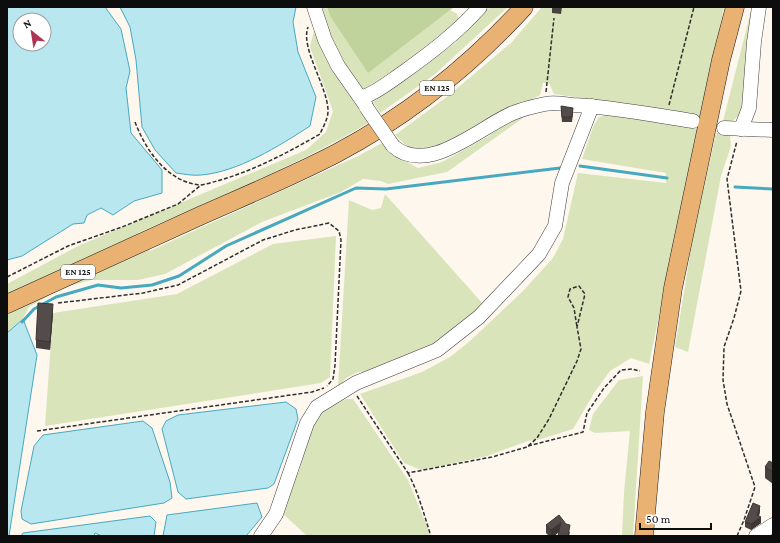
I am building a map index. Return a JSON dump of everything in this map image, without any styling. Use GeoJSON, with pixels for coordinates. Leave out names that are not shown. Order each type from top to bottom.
{"type":"FeatureCollection","features":[{"type":"Feature","properties":{"kind":"main road","name":"EN 125"},"geometry":{"type":"LineString","coordinates":[[7,304],[288,177],[337,153],[370,134],[420,101],[475,58],[524,7]]}},
{"type":"Feature","properties":{"kind":"main road"},"geometry":{"type":"LineString","coordinates":[[644,536],[655,412],[665,335],[682,242],[721,60],[735,7]]}},
{"type":"Feature","properties":{"kind":"main road"},"geometry":{"type":"LineString","coordinates":[[710,114],[744,7]]}},
{"type":"Feature","properties":{"kind":"street"},"geometry":{"type":"LineString","coordinates":[[364,102],[375,92],[422,59],[465,25],[480,7]]}},
{"type":"Feature","properties":{"kind":"street"},"geometry":{"type":"LineString","coordinates":[[740,129],[749,108],[754,42],[759,7]]}},
{"type":"Feature","properties":{"kind":"street"},"geometry":{"type":"LineString","coordinates":[[315,12],[325,40],[338,66],[354,92],[364,102],[393,146],[402,154],[417,156],[445,150],[476,136],[513,113],[546,104],[592,106],[692,121]]}},
{"type":"Feature","properties":{"kind":"street"},"geometry":{"type":"LineString","coordinates":[[261,536],[276,514],[307,423],[317,407],[350,386],[437,350],[479,317],[539,254],[555,226],[562,183],[592,106]]}},
{"type":"Feature","properties":{"kind":"street"},"geometry":{"type":"LineString","coordinates":[[724,128],[773,130]]}},
{"type":"Feature","properties":{"kind":"street"},"geometry":{"type":"LineString","coordinates":[[756,536],[773,525]]}},
{"type":"Feature","properties":{"kind":"path"},"geometry":{"type":"LineString","coordinates":[[668,117],[669,102],[694,7]]}},
{"type":"Feature","properties":{"kind":"path"},"geometry":{"type":"LineString","coordinates":[[7,277],[68,246],[122,227],[178,204],[201,185],[240,174],[320,134],[328,111],[306,40],[309,25],[315,12]]}},
{"type":"Feature","properties":{"kind":"path"},"geometry":{"type":"LineString","coordinates":[[546,104],[546,88],[554,18]]}},
{"type":"Feature","properties":{"kind":"path"},"geometry":{"type":"LineString","coordinates":[[135,122],[146,146],[166,170],[182,180],[201,185]]}},
{"type":"Feature","properties":{"kind":"path"},"geometry":{"type":"LineString","coordinates":[[737,536],[755,487],[727,404],[724,380],[724,347],[741,291],[739,264],[726,179],[740,129]]}},
{"type":"Feature","properties":{"kind":"path"},"geometry":{"type":"LineString","coordinates":[[37,432],[312,392],[326,387],[333,379],[335,365],[341,240],[339,231],[329,223],[295,230],[262,240],[178,284],[143,293],[58,303]]}},
{"type":"Feature","properties":{"kind":"path"},"geometry":{"type":"LineString","coordinates":[[527,447],[537,438],[549,419],[577,361],[581,349],[577,327],[574,308],[568,297],[570,289],[579,286],[585,294],[577,327]]}},
{"type":"Feature","properties":{"kind":"path"},"geometry":{"type":"LineString","coordinates":[[408,473],[492,457],[583,432],[587,413],[608,383],[621,370],[632,369],[640,371]]}},
{"type":"Feature","properties":{"kind":"path"},"geometry":{"type":"LineString","coordinates":[[350,386],[408,473],[424,510],[425,519],[432,536]]}},
{"type":"Feature","properties":{"kind":"green space"},"geometry":{"type":"Polygon","coordinates":[[[320,7],[327,7],[330,16],[430,25],[450,10],[457,14],[459,20],[402,70],[376,86],[363,89],[356,87],[339,60],[320,7]]]}},
{"type":"Feature","properties":{"kind":"green space"},"geometry":{"type":"Polygon","coordinates":[[[327,7],[454,7],[368,73],[330,16],[327,7]]]}},
{"type":"Feature","properties":{"kind":"green space"},"geometry":{"type":"Polygon","coordinates":[[[490,7],[508,7],[434,75],[380,113],[373,102],[455,43],[490,7]]]}},
{"type":"Feature","properties":{"kind":"green space"},"geometry":{"type":"Polygon","coordinates":[[[542,7],[724,7],[701,117],[554,94],[549,83],[543,83],[540,95],[464,136],[433,148],[410,149],[395,135],[448,96],[511,43],[542,7]]]}},
{"type":"Feature","properties":{"kind":"green space"},"geometry":{"type":"Polygon","coordinates":[[[752,7],[744,107],[735,119],[722,125],[752,7]]]}},
{"type":"Feature","properties":{"kind":"green space"},"geometry":{"type":"Polygon","coordinates":[[[314,31],[368,123],[283,168],[138,233],[150,251],[358,156],[382,143],[398,157],[418,168],[442,162],[489,136],[508,118],[516,116],[523,118],[447,172],[388,184],[381,181],[363,179],[341,192],[262,222],[165,274],[138,280],[91,280],[60,289],[29,307],[23,318],[7,333],[7,284],[78,246],[306,150],[326,132],[333,111],[310,47],[314,31]]]}},
{"type":"Feature","properties":{"kind":"green space"},"geometry":{"type":"Polygon","coordinates":[[[609,114],[669,125],[680,124],[698,129],[649,364],[631,358],[610,371],[594,393],[573,429],[541,439],[528,441],[487,456],[421,470],[404,463],[360,394],[422,372],[450,357],[470,341],[523,291],[553,258],[563,239],[578,173],[666,183],[666,173],[582,159],[593,127],[599,117],[609,114]]]}},
{"type":"Feature","properties":{"kind":"green space"},"geometry":{"type":"Polygon","coordinates":[[[722,132],[730,136],[731,146],[721,176],[688,352],[675,347],[692,243],[716,133],[722,132]]]}},
{"type":"Feature","properties":{"kind":"green space"},"geometry":{"type":"Polygon","coordinates":[[[385,194],[483,304],[445,337],[416,354],[367,372],[358,372],[346,378],[338,387],[349,200],[372,210],[381,208],[385,194]]]}},
{"type":"Feature","properties":{"kind":"green space"},"geometry":{"type":"Polygon","coordinates":[[[336,236],[330,377],[321,383],[45,426],[53,313],[177,294],[273,244],[336,236]]]}},
{"type":"Feature","properties":{"kind":"green space"},"geometry":{"type":"Polygon","coordinates":[[[643,376],[633,536],[622,536],[624,492],[630,431],[595,433],[589,430],[593,414],[619,380],[643,376]]]}},
{"type":"Feature","properties":{"kind":"green space"},"geometry":{"type":"Polygon","coordinates":[[[346,399],[353,399],[408,480],[431,536],[307,536],[281,512],[299,471],[311,431],[318,416],[326,409],[346,399]]]}},
{"type":"Feature","properties":{"kind":"water"},"geometry":{"type":"Polygon","coordinates":[[[7,7],[105,7],[121,29],[130,71],[126,88],[131,133],[162,170],[162,193],[134,201],[113,215],[101,208],[87,215],[84,223],[73,224],[22,256],[7,260],[7,7]]]}},
{"type":"Feature","properties":{"kind":"water"},"geometry":{"type":"Polygon","coordinates":[[[120,7],[296,7],[293,22],[298,52],[316,97],[310,126],[272,150],[229,169],[215,173],[198,175],[176,173],[155,150],[142,127],[136,60],[130,27],[120,7]]]}},
{"type":"Feature","properties":{"kind":"water"},"geometry":{"type":"Polygon","coordinates":[[[23,319],[37,355],[9,536],[7,536],[7,333],[23,319]]]}},
{"type":"Feature","properties":{"kind":"water"},"geometry":{"type":"Polygon","coordinates":[[[286,402],[296,409],[298,419],[274,484],[268,488],[186,499],[178,492],[162,429],[166,421],[178,415],[286,402]]]}},
{"type":"Feature","properties":{"kind":"water"},"geometry":{"type":"Polygon","coordinates":[[[143,421],[152,428],[170,482],[172,498],[164,503],[31,524],[22,519],[21,511],[34,446],[43,435],[143,421]]]}},
{"type":"Feature","properties":{"kind":"water"},"geometry":{"type":"Polygon","coordinates":[[[257,503],[262,517],[246,536],[163,536],[167,515],[257,503]]]}},
{"type":"Feature","properties":{"kind":"water"},"geometry":{"type":"Polygon","coordinates":[[[150,516],[156,522],[154,536],[102,536],[95,533],[94,536],[21,536],[23,533],[150,516]]]}},
{"type":"Feature","properties":{"kind":"building"},"geometry":{"type":"Polygon","coordinates":[[[561,106],[573,108],[572,117],[562,117],[561,106]]]}},
{"type":"Feature","properties":{"kind":"building"},"geometry":{"type":"Polygon","coordinates":[[[38,303],[53,304],[50,342],[36,340],[38,303]]]}},
{"type":"Feature","properties":{"kind":"building"},"geometry":{"type":"Polygon","coordinates":[[[769,461],[773,463],[773,472],[765,467],[769,461]]]}},
{"type":"Feature","properties":{"kind":"building"},"geometry":{"type":"Polygon","coordinates":[[[753,503],[760,506],[757,515],[761,517],[751,524],[745,522],[753,503]]]}},
{"type":"Feature","properties":{"kind":"building"},"geometry":{"type":"Polygon","coordinates":[[[559,515],[566,524],[570,525],[568,536],[558,536],[561,522],[551,530],[546,525],[559,515]]]}},
{"type":"Feature","properties":{"kind":"waterway"},"geometry":{"type":"LineString","coordinates":[[580,166],[667,178]]}},
{"type":"Feature","properties":{"kind":"waterway"},"geometry":{"type":"LineString","coordinates":[[22,322],[34,309],[56,297],[98,285],[121,288],[152,285],[179,276],[226,246],[356,188],[386,189],[560,168]]}},
{"type":"Feature","properties":{"kind":"waterway"},"geometry":{"type":"LineString","coordinates":[[735,187],[773,189]]}}]}
